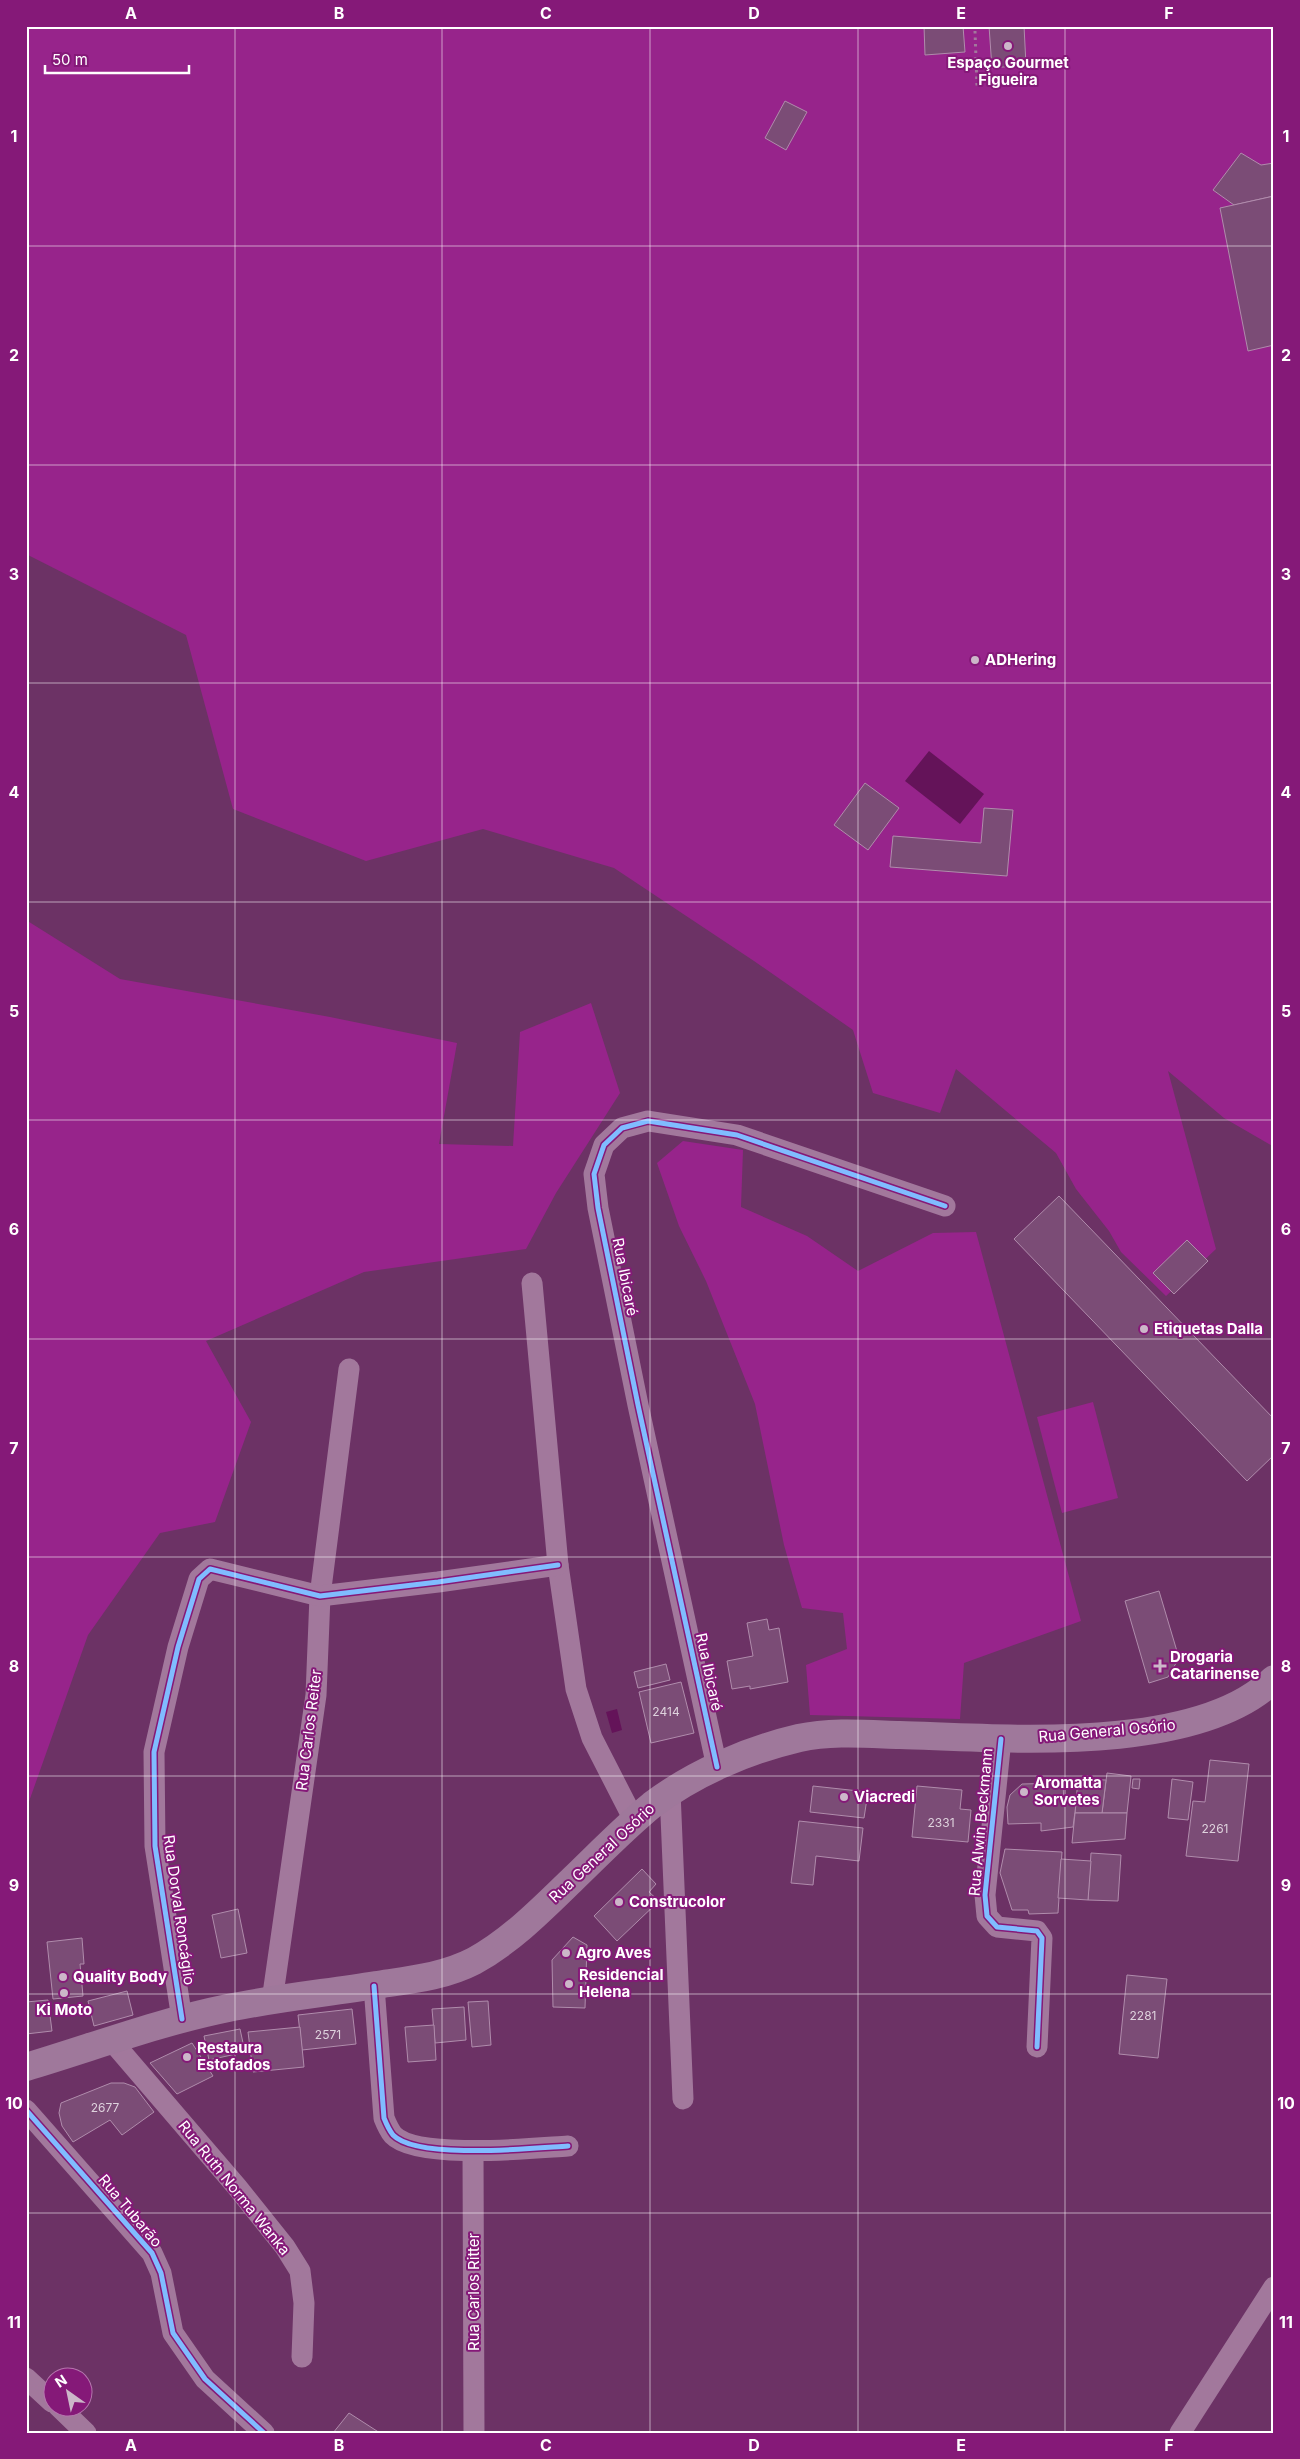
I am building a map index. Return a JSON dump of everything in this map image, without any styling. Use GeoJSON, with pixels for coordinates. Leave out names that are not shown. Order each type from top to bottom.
{"type":"FeatureCollection","features":[{"type":"Feature","properties":{"kind":"main road","name":"Rua General Osório"},"geometry":{"type":"LineString","coordinates":[[26,2067],[182,2019],[227,2008],[434,1977],[471,1963],[504,1943],[534,1917],[634,1820],[670,1792],[717,1767],[767,1747],[815,1735],[1001,1739],[1078,1737],[1182,1725],[1234,1708],[1262,1690],[1274,1678]]}},
{"type":"Feature","properties":{"kind":"street","name":"Rua Ibicaré"},"geometry":{"type":"LineString","coordinates":[[717,1767],[638,1405],[598,1208],[594,1174],[604,1145],[622,1128],[648,1121],[737,1135],[945,1206]]}},
{"type":"Feature","properties":{"kind":"street"},"geometry":{"type":"LineString","coordinates":[[532,1283],[558,1565],[576,1689],[592,1738],[634,1820]]}},
{"type":"Feature","properties":{"kind":"street","name":"Rua Carlos Reiter"},"geometry":{"type":"LineString","coordinates":[[272,2001],[316,1695],[320,1596],[349,1369]]}},
{"type":"Feature","properties":{"kind":"street"},"geometry":{"type":"LineString","coordinates":[[320,1596],[558,1565]]}},
{"type":"Feature","properties":{"kind":"street","name":"Rua Dorval Roncáglio"},"geometry":{"type":"LineString","coordinates":[[182,2019],[155,1846],[154,1752],[178,1647],[199,1579],[210,1569],[320,1596]]}},
{"type":"Feature","properties":{"kind":"street","name":"Rua Alwin Beckmann"},"geometry":{"type":"LineString","coordinates":[[1001,1739],[985,1896],[987,1916],[997,1927],[1037,1931],[1042,1938],[1037,2047]]}},
{"type":"Feature","properties":{"kind":"street"},"geometry":{"type":"LineString","coordinates":[[670,1792],[683,2099]]}},
{"type":"Feature","properties":{"kind":"street"},"geometry":{"type":"LineString","coordinates":[[374,1986],[384,2118],[393,2135],[411,2145],[473,2151],[568,2146]]}},
{"type":"Feature","properties":{"kind":"street","name":"Rua Ruth Norma Wanka"},"geometry":{"type":"LineString","coordinates":[[111,2040],[237,2187],[285,2247],[300,2271],[304,2303],[302,2357]]}},
{"type":"Feature","properties":{"kind":"street","name":"Rua Tubarão"},"geometry":{"type":"LineString","coordinates":[[26,2110],[152,2253],[161,2273],[173,2333],[205,2379],[264,2433]]}},
{"type":"Feature","properties":{"kind":"street","name":"Rua Carlos Ritter"},"geometry":{"type":"LineString","coordinates":[[473,2151],[474,2433]]}},
{"type":"Feature","properties":{"kind":"street"},"geometry":{"type":"LineString","coordinates":[[1180,2433],[1274,2287]]}},
{"type":"Feature","properties":{"kind":"street"},"geometry":{"type":"LineString","coordinates":[[26,2378],[42,2393]]}},
{"type":"Feature","properties":{"kind":"street"},"geometry":{"type":"LineString","coordinates":[[68,2416],[86,2433]]}},
{"type":"Feature","properties":{"kind":"path"},"geometry":{"type":"LineString","coordinates":[[976,31],[977,87]]}},
{"type":"Feature","properties":{"kind":"shaded area"},"geometry":{"type":"Polygon","coordinates":[[[26,26],[1274,26],[1274,1147],[1224,1118],[1168,1071],[1216,1249],[1166,1296],[1121,1252],[1109,1231],[1076,1189],[1056,1153],[956,1069],[940,1113],[873,1093],[853,1030],[754,961],[614,868],[483,829],[366,861],[233,809],[186,635],[26,554],[26,26]]]}},
{"type":"Feature","properties":{"kind":"shaded area"},"geometry":{"type":"Polygon","coordinates":[[[929,751],[984,794],[960,824],[905,781],[929,751]]]}},
{"type":"Feature","properties":{"kind":"shaded area"},"geometry":{"type":"Polygon","coordinates":[[[26,920],[120,979],[330,1017],[457,1043],[439,1144],[513,1146],[520,1032],[591,1003],[620,1093],[556,1193],[526,1249],[364,1272],[206,1341],[251,1422],[215,1522],[160,1533],[88,1635],[26,1810],[26,920]]]}},
{"type":"Feature","properties":{"kind":"shaded area"},"geometry":{"type":"Polygon","coordinates":[[[683,1141],[743,1150],[741,1207],[807,1236],[858,1271],[933,1233],[976,1232],[1081,1621],[964,1663],[960,1719],[810,1715],[806,1665],[847,1649],[843,1613],[802,1608],[784,1545],[755,1404],[706,1281],[679,1226],[657,1163],[683,1141]]]}},
{"type":"Feature","properties":{"kind":"shaded area"},"geometry":{"type":"Polygon","coordinates":[[[1093,1402],[1118,1498],[1062,1513],[1037,1417],[1093,1402]]]}},
{"type":"Feature","properties":{"kind":"shaded area"},"geometry":{"type":"Polygon","coordinates":[[[617,1709],[622,1730],[612,1733],[606,1712],[617,1709]]]}},
{"type":"Feature","properties":{"kind":"building"},"geometry":{"type":"Polygon","coordinates":[[[924,26],[963,26],[965,52],[925,55],[924,26]]]}},
{"type":"Feature","properties":{"kind":"building","name":"Espaço Gourmet Figueira"},"geometry":{"type":"Polygon","coordinates":[[[989,26],[1024,26],[1026,65],[992,68],[989,26]]]}},
{"type":"Feature","properties":{"kind":"building"},"geometry":{"type":"Polygon","coordinates":[[[785,101],[807,112],[786,150],[765,138],[785,101]]]}},
{"type":"Feature","properties":{"kind":"building"},"geometry":{"type":"Polygon","coordinates":[[[1241,153],[1261,165],[1274,163],[1274,196],[1234,205],[1213,190],[1241,153]]]}},
{"type":"Feature","properties":{"kind":"building"},"geometry":{"type":"Polygon","coordinates":[[[1274,196],[1274,345],[1248,351],[1220,208],[1274,196]]]}},
{"type":"Feature","properties":{"kind":"building"},"geometry":{"type":"Polygon","coordinates":[[[865,783],[899,808],[868,850],[834,825],[865,783]]]}},
{"type":"Feature","properties":{"kind":"building"},"geometry":{"type":"Polygon","coordinates":[[[984,808],[1013,810],[1007,876],[890,867],[893,836],[981,843],[984,808]]]}},
{"type":"Feature","properties":{"kind":"building","name":"Etiquetas Dalla"},"geometry":{"type":"Polygon","coordinates":[[[1059,1196],[1274,1419],[1274,1455],[1247,1481],[1014,1239],[1059,1196]]]}},
{"type":"Feature","properties":{"kind":"building"},"geometry":{"type":"Polygon","coordinates":[[[1187,1240],[1208,1261],[1174,1294],[1153,1273],[1187,1240]]]}},
{"type":"Feature","properties":{"kind":"building"},"geometry":{"type":"Polygon","coordinates":[[[1159,1591],[1179,1658],[1168,1677],[1149,1683],[1125,1601],[1159,1591]]]}},
{"type":"Feature","properties":{"kind":"building"},"geometry":{"type":"Polygon","coordinates":[[[767,1619],[769,1630],[779,1628],[788,1682],[750,1689],[750,1686],[732,1689],[727,1661],[753,1656],[747,1623],[767,1619]]]}},
{"type":"Feature","properties":{"kind":"building"},"geometry":{"type":"Polygon","coordinates":[[[666,1664],[670,1680],[638,1688],[634,1672],[666,1664]]]}},
{"type":"Feature","properties":{"kind":"building"},"geometry":{"type":"Polygon","coordinates":[[[681,1682],[694,1733],[651,1743],[639,1692],[681,1682]]]}},
{"type":"Feature","properties":{"kind":"building"},"geometry":{"type":"Polygon","coordinates":[[[1210,1760],[1249,1764],[1238,1861],[1186,1856],[1193,1801],[1205,1802],[1210,1760]]]}},
{"type":"Feature","properties":{"kind":"building"},"geometry":{"type":"Polygon","coordinates":[[[1107,1773],[1131,1776],[1127,1813],[1102,1813],[1107,1773]]]}},
{"type":"Feature","properties":{"kind":"building"},"geometry":{"type":"Polygon","coordinates":[[[1078,1779],[1106,1780],[1102,1813],[1075,1813],[1078,1779]]]}},
{"type":"Feature","properties":{"kind":"building"},"geometry":{"type":"Polygon","coordinates":[[[1133,1779],[1140,1779],[1139,1789],[1132,1788],[1133,1779]]]}},
{"type":"Feature","properties":{"kind":"building"},"geometry":{"type":"Polygon","coordinates":[[[1172,1779],[1193,1782],[1188,1820],[1168,1818],[1172,1779]]]}},
{"type":"Feature","properties":{"kind":"building"},"geometry":{"type":"Polygon","coordinates":[[[1063,1783],[1064,1804],[1076,1804],[1073,1827],[1041,1831],[1041,1823],[1008,1824],[1007,1807],[1010,1795],[1022,1784],[1063,1783]]]}},
{"type":"Feature","properties":{"kind":"building"},"geometry":{"type":"Polygon","coordinates":[[[813,1786],[868,1792],[864,1818],[810,1812],[813,1786]]]}},
{"type":"Feature","properties":{"kind":"building"},"geometry":{"type":"Polygon","coordinates":[[[917,1786],[962,1790],[960,1809],[971,1810],[968,1842],[912,1837],[917,1786]]]}},
{"type":"Feature","properties":{"kind":"building"},"geometry":{"type":"Polygon","coordinates":[[[1075,1813],[1127,1813],[1125,1839],[1072,1843],[1075,1813]]]}},
{"type":"Feature","properties":{"kind":"building"},"geometry":{"type":"Polygon","coordinates":[[[799,1821],[863,1828],[859,1861],[816,1856],[813,1885],[791,1883],[799,1821]]]}},
{"type":"Feature","properties":{"kind":"building"},"geometry":{"type":"Polygon","coordinates":[[[1005,1849],[1062,1852],[1058,1913],[1029,1914],[1028,1910],[1012,1910],[1000,1873],[1005,1849]]]}},
{"type":"Feature","properties":{"kind":"building"},"geometry":{"type":"Polygon","coordinates":[[[1091,1853],[1121,1855],[1118,1901],[1088,1900],[1091,1853]]]}},
{"type":"Feature","properties":{"kind":"building"},"geometry":{"type":"Polygon","coordinates":[[[1061,1859],[1091,1861],[1088,1900],[1058,1898],[1061,1859]]]}},
{"type":"Feature","properties":{"kind":"building"},"geometry":{"type":"Polygon","coordinates":[[[642,1869],[656,1884],[649,1892],[659,1901],[617,1941],[594,1916],[642,1869]]]}},
{"type":"Feature","properties":{"kind":"building"},"geometry":{"type":"Polygon","coordinates":[[[238,1909],[247,1953],[221,1958],[212,1915],[238,1909]]]}},
{"type":"Feature","properties":{"kind":"building","name":"Residencial Helena"},"geometry":{"type":"Polygon","coordinates":[[[573,1937],[587,1945],[585,2008],[553,2007],[552,1960],[573,1937]]]}},
{"type":"Feature","properties":{"kind":"building"},"geometry":{"type":"Polygon","coordinates":[[[82,1938],[84,1964],[80,1964],[83,1996],[53,1999],[47,1942],[82,1938]]]}},
{"type":"Feature","properties":{"kind":"building"},"geometry":{"type":"Polygon","coordinates":[[[1127,1975],[1167,1979],[1158,2058],[1119,2054],[1127,1975]]]}},
{"type":"Feature","properties":{"kind":"building"},"geometry":{"type":"Polygon","coordinates":[[[127,1991],[133,2015],[94,2026],[88,2001],[127,1991]]]}},
{"type":"Feature","properties":{"kind":"building"},"geometry":{"type":"Polygon","coordinates":[[[48,2000],[52,2031],[26,2034],[26,2002],[48,2000]]]}},
{"type":"Feature","properties":{"kind":"building"},"geometry":{"type":"Polygon","coordinates":[[[488,2001],[491,2045],[472,2047],[468,2002],[488,2001]]]}},
{"type":"Feature","properties":{"kind":"building"},"geometry":{"type":"Polygon","coordinates":[[[464,2007],[466,2040],[435,2043],[432,2009],[464,2007]]]}},
{"type":"Feature","properties":{"kind":"building"},"geometry":{"type":"Polygon","coordinates":[[[352,2009],[356,2044],[302,2050],[298,2015],[352,2009]]]}},
{"type":"Feature","properties":{"kind":"building"},"geometry":{"type":"Polygon","coordinates":[[[434,2025],[436,2060],[408,2062],[405,2027],[434,2025]]]}},
{"type":"Feature","properties":{"kind":"building"},"geometry":{"type":"Polygon","coordinates":[[[300,2027],[304,2067],[253,2072],[248,2032],[300,2027]]]}},
{"type":"Feature","properties":{"kind":"building"},"geometry":{"type":"Polygon","coordinates":[[[240,2029],[245,2052],[209,2060],[204,2036],[240,2029]]]}},
{"type":"Feature","properties":{"kind":"building"},"geometry":{"type":"Polygon","coordinates":[[[192,2043],[213,2076],[177,2094],[150,2063],[192,2043]]]}},
{"type":"Feature","properties":{"kind":"building"},"geometry":{"type":"Polygon","coordinates":[[[111,2083],[124,2083],[135,2087],[154,2112],[122,2135],[110,2120],[73,2142],[62,2126],[59,2113],[61,2103],[111,2083]]]}},
{"type":"Feature","properties":{"kind":"building"},"geometry":{"type":"Polygon","coordinates":[[[349,2413],[380,2433],[333,2433],[349,2413]]]}},
{"type":"Feature","properties":{"kind":"cycle path"},"geometry":{"type":"LineString","coordinates":[[717,1767],[638,1405],[598,1208],[594,1174],[604,1145],[622,1128],[648,1121],[737,1135],[945,1206]]}},
{"type":"Feature","properties":{"kind":"cycle path"},"geometry":{"type":"LineString","coordinates":[[182,2019],[155,1846],[154,1752],[178,1647],[199,1579],[210,1569],[320,1596],[558,1565]]}},
{"type":"Feature","properties":{"kind":"cycle path"},"geometry":{"type":"LineString","coordinates":[[1001,1739],[985,1895],[987,1916],[997,1927],[1037,1931],[1042,1938],[1037,2047]]}},
{"type":"Feature","properties":{"kind":"cycle path"},"geometry":{"type":"LineString","coordinates":[[374,1986],[384,2118],[393,2135],[406,2143],[426,2148],[450,2150],[477,2151],[568,2146]]}},
{"type":"Feature","properties":{"kind":"cycle path"},"geometry":{"type":"LineString","coordinates":[[26,2110],[152,2253],[161,2273],[173,2333],[205,2379],[264,2433]]}},
{"type":"Feature","properties":{"kind":"place","name":"Espaço Gourmet Figueira"},"geometry":{"type":"Point","coordinates":[1008,46]}},
{"type":"Feature","properties":{"kind":"place","name":"ADHering"},"geometry":{"type":"Point","coordinates":[975,660]}},
{"type":"Feature","properties":{"kind":"place","name":"Etiquetas Dalla"},"geometry":{"type":"Point","coordinates":[1144,1329]}},
{"type":"Feature","properties":{"kind":"place","name":"Drogaria Catarinense"},"geometry":{"type":"Point","coordinates":[1160,1666]}},
{"type":"Feature","properties":{"kind":"place","name":"Aromatta Sorvetes"},"geometry":{"type":"Point","coordinates":[1024,1792]}},
{"type":"Feature","properties":{"kind":"place","name":"Viacredi"},"geometry":{"type":"Point","coordinates":[844,1797]}},
{"type":"Feature","properties":{"kind":"place","name":"Construcolor"},"geometry":{"type":"Point","coordinates":[619,1902]}},
{"type":"Feature","properties":{"kind":"place","name":"Agro Aves"},"geometry":{"type":"Point","coordinates":[566,1953]}},
{"type":"Feature","properties":{"kind":"place","name":"Quality Body"},"geometry":{"type":"Point","coordinates":[63,1977]}},
{"type":"Feature","properties":{"kind":"place","name":"Residencial Helena"},"geometry":{"type":"Point","coordinates":[569,1984]}},
{"type":"Feature","properties":{"kind":"place","name":"Ki Moto"},"geometry":{"type":"Point","coordinates":[64,1993]}},
{"type":"Feature","properties":{"kind":"place","name":"Restaura Estofados"},"geometry":{"type":"Point","coordinates":[187,2057]}}]}
